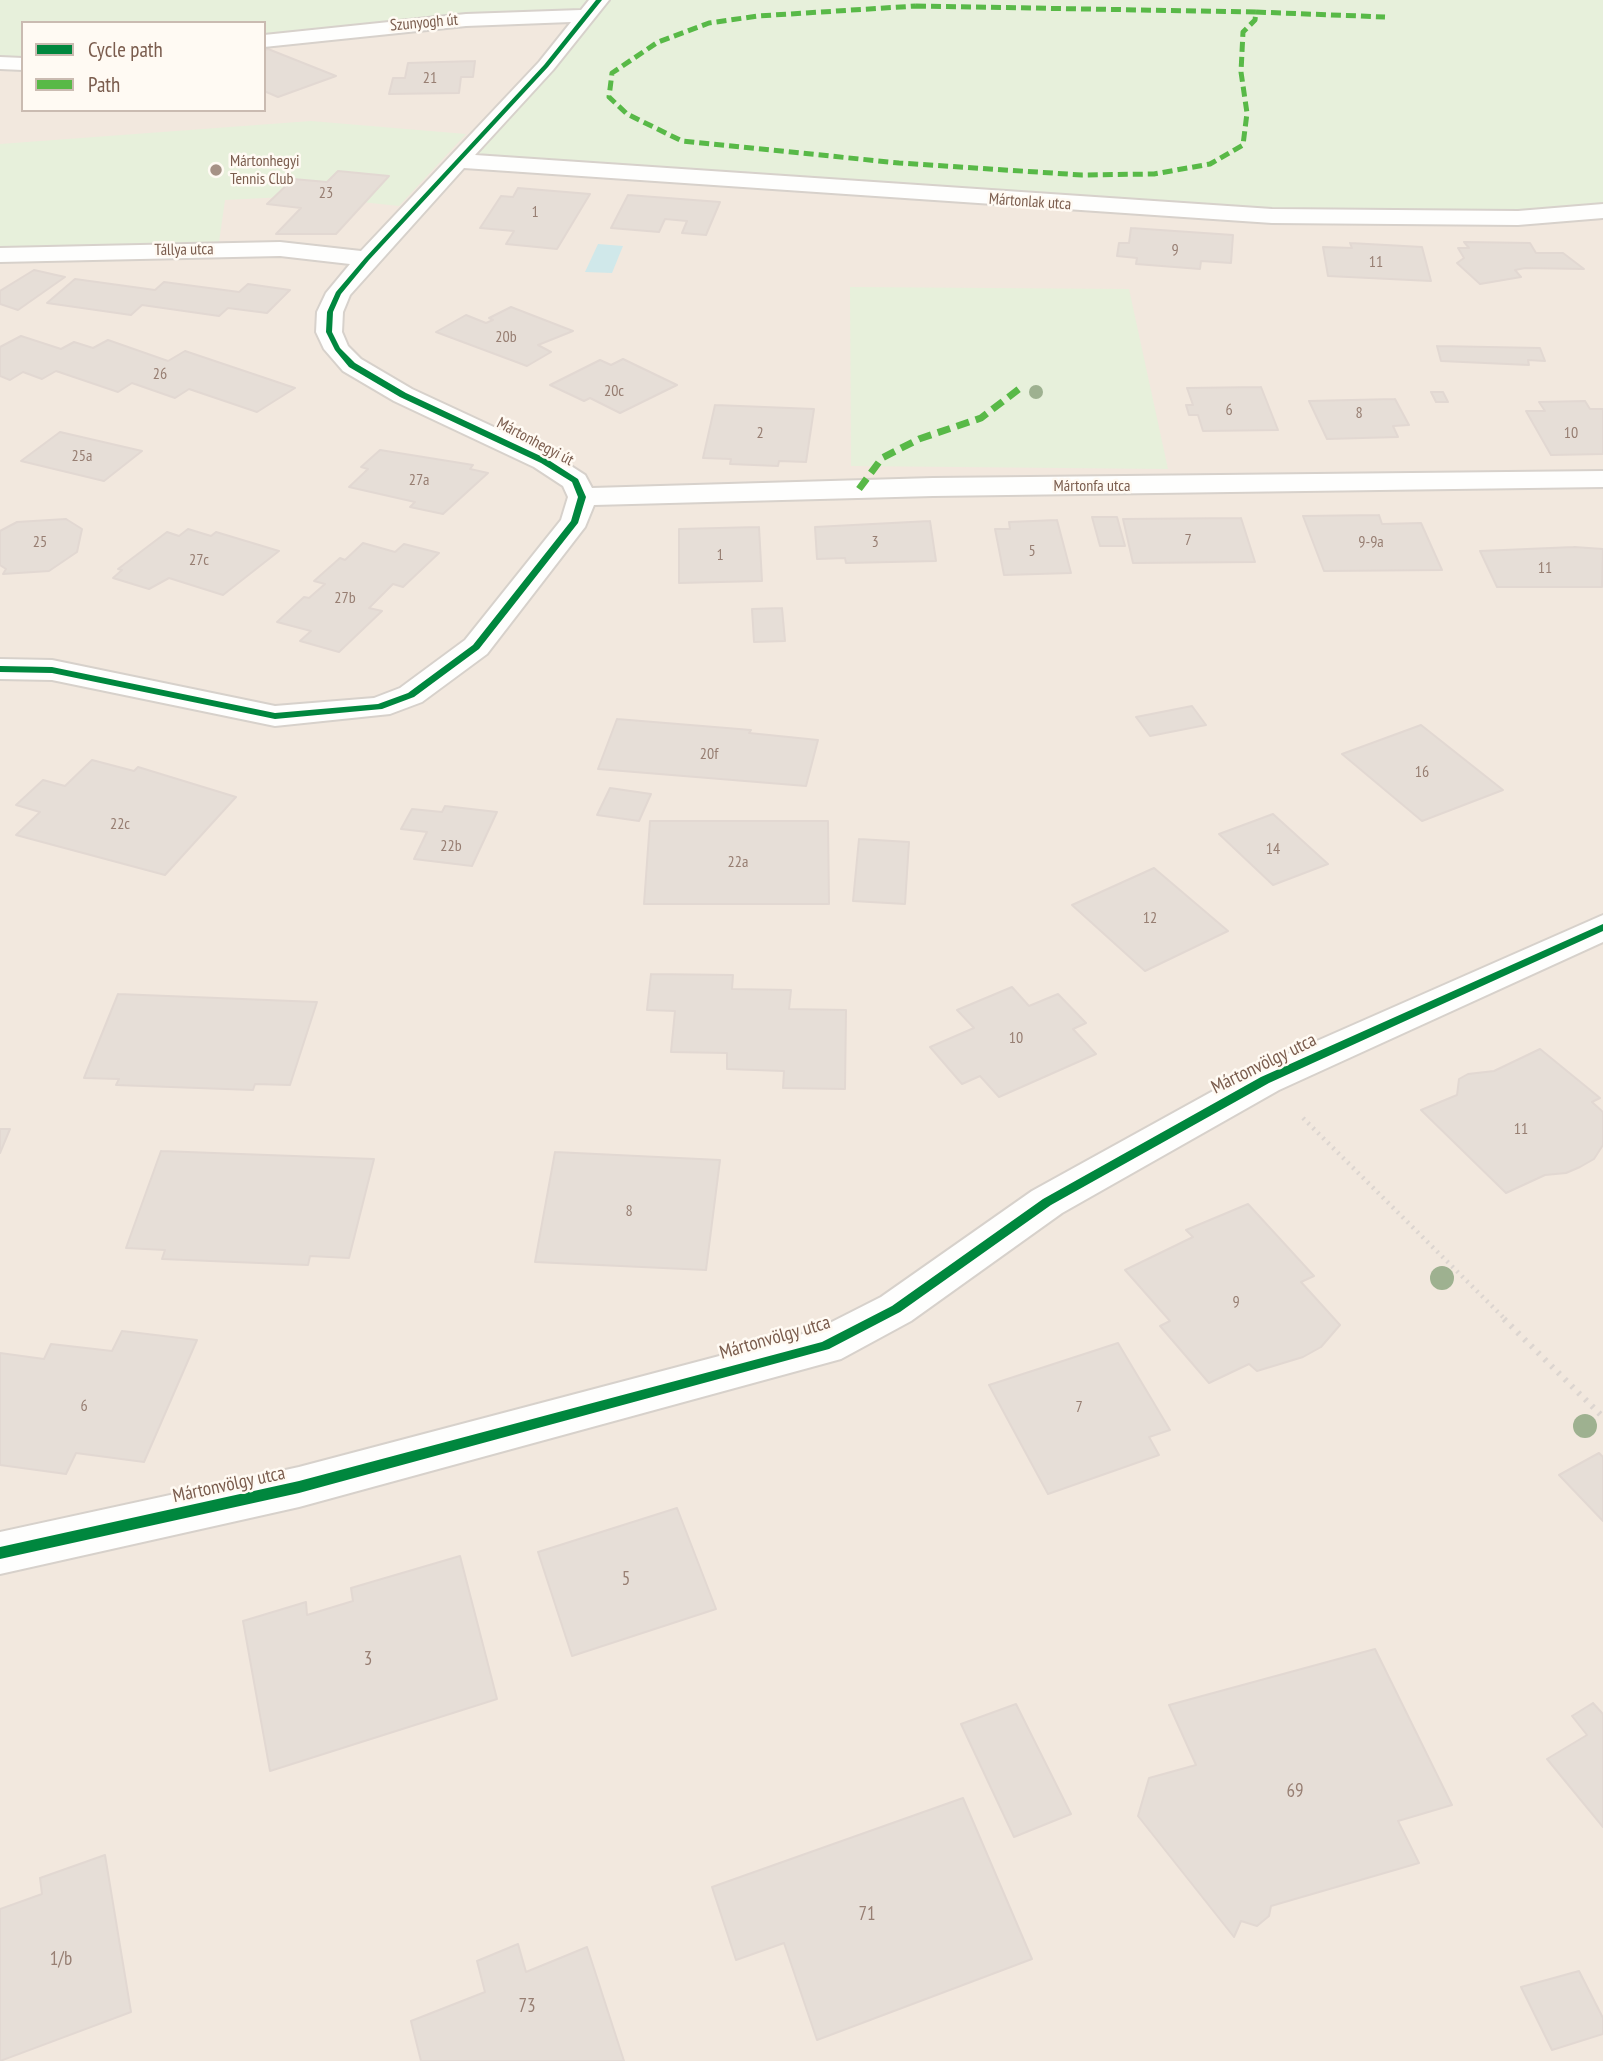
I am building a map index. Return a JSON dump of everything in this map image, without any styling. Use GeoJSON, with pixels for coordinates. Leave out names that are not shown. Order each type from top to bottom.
{"type":"FeatureCollection","features":[{"type":"Feature","properties":{"kind":"street","name":"Szunyogh út"},"geometry":{"type":"LineString","coordinates":[[266,41],[368,27],[592,8]]}},
{"type":"Feature","properties":{"kind":"street","name":"Mártonhegyi út"},"geometry":{"type":"LineString","coordinates":[[582,497],[575,481],[544,461],[403,395],[352,365],[337,349],[329,332],[330,312],[338,293],[545,66],[592,8]]}},
{"type":"Feature","properties":{"kind":"street"},"geometry":{"type":"LineString","coordinates":[[0,63],[21,64]]}},
{"type":"Feature","properties":{"kind":"street","name":"Mártonlak utca"},"geometry":{"type":"LineString","coordinates":[[458,162],[1272,216],[1518,218],[1603,211]]}},
{"type":"Feature","properties":{"kind":"street","name":"Tállya utca"},"geometry":{"type":"LineString","coordinates":[[0,255],[280,249],[368,259]]}},
{"type":"Feature","properties":{"kind":"street","name":"Mártonfa utca"},"geometry":{"type":"LineString","coordinates":[[582,497],[921,488],[1603,479]]}},
{"type":"Feature","properties":{"kind":"street"},"geometry":{"type":"LineString","coordinates":[[0,669],[52,670],[275,716],[379,707],[411,695],[476,647],[575,521],[582,497]]}},
{"type":"Feature","properties":{"kind":"street","name":"Mártonvölgy utca"},"geometry":{"type":"LineString","coordinates":[[0,1553],[299,1487],[825,1346],[895,1309],[1047,1202],[1265,1080],[1603,927]]}},
{"type":"Feature","properties":{"kind":"path"},"geometry":{"type":"LineString","coordinates":[[1265,1080],[1603,1417]]}},
{"type":"Feature","properties":{"kind":"shaded area"},"geometry":{"type":"Polygon","coordinates":[[[1603,0],[1603,2061],[0,2061],[0,63],[21,64],[21,112],[266,112],[266,41],[466,20],[1603,0]]]}},
{"type":"Feature","properties":{"kind":"green space"},"geometry":{"type":"Polygon","coordinates":[[[0,0],[1603,0],[1603,211],[1272,216],[458,161],[583,17],[266,41],[266,21],[21,21],[21,64],[0,63],[0,0]]]}},
{"type":"Feature","properties":{"kind":"green space","name":"Mártonhegyi Tennis Club"},"geometry":{"type":"Polygon","coordinates":[[[311,121],[466,134],[399,206],[305,196],[225,200],[218,249],[0,255],[0,144],[311,121]]]}},
{"type":"Feature","properties":{"kind":"green space"},"geometry":{"type":"Polygon","coordinates":[[[850,287],[1129,289],[1168,469],[851,466],[850,287]]]}},
{"type":"Feature","properties":{"kind":"water"},"geometry":{"type":"Polygon","coordinates":[[[598,244],[623,246],[612,273],[585,272],[598,244]]]}},
{"type":"Feature","properties":{"kind":"building"},"geometry":{"type":"Polygon","coordinates":[[[266,50],[336,76],[278,97],[266,92],[266,50]]]}},
{"type":"Feature","properties":{"kind":"building"},"geometry":{"type":"Polygon","coordinates":[[[475,61],[473,77],[461,77],[459,93],[389,94],[393,78],[405,78],[408,63],[475,61]]]}},
{"type":"Feature","properties":{"kind":"building"},"geometry":{"type":"Polygon","coordinates":[[[338,171],[389,176],[336,234],[276,234],[301,208],[267,204],[293,179],[327,182],[338,171]]]}},
{"type":"Feature","properties":{"kind":"building"},"geometry":{"type":"Polygon","coordinates":[[[518,188],[590,194],[557,249],[506,244],[514,231],[480,228],[501,196],[513,197],[518,188]]]}},
{"type":"Feature","properties":{"kind":"building"},"geometry":{"type":"Polygon","coordinates":[[[628,195],[720,202],[706,235],[682,233],[687,221],[665,219],[659,232],[611,228],[628,195]]]}},
{"type":"Feature","properties":{"kind":"building"},"geometry":{"type":"Polygon","coordinates":[[[1131,228],[1233,235],[1231,263],[1201,261],[1200,269],[1136,264],[1137,258],[1117,256],[1119,243],[1129,243],[1131,228]]]}},
{"type":"Feature","properties":{"kind":"building"},"geometry":{"type":"Polygon","coordinates":[[[1464,242],[1530,243],[1536,253],[1563,253],[1584,269],[1525,268],[1515,270],[1521,277],[1480,284],[1457,263],[1464,258],[1458,248],[1469,248],[1464,242]]]}},
{"type":"Feature","properties":{"kind":"building"},"geometry":{"type":"Polygon","coordinates":[[[1350,243],[1422,247],[1431,281],[1328,276],[1323,247],[1352,248],[1350,243]]]}},
{"type":"Feature","properties":{"kind":"building"},"geometry":{"type":"Polygon","coordinates":[[[34,270],[65,277],[18,310],[0,304],[0,291],[34,270]]]}},
{"type":"Feature","properties":{"kind":"building"},"geometry":{"type":"Polygon","coordinates":[[[75,279],[155,290],[164,282],[239,292],[248,284],[290,290],[267,313],[228,308],[219,316],[142,305],[131,315],[47,303],[75,279]]]}},
{"type":"Feature","properties":{"kind":"building"},"geometry":{"type":"Polygon","coordinates":[[[511,307],[573,331],[538,345],[551,352],[527,366],[436,332],[466,315],[486,323],[493,320],[489,318],[511,307]]]}},
{"type":"Feature","properties":{"kind":"building"},"geometry":{"type":"Polygon","coordinates":[[[21,336],[61,349],[74,342],[93,348],[108,340],[168,361],[185,351],[295,388],[257,412],[189,389],[175,398],[132,383],[118,392],[56,371],[42,379],[23,372],[10,380],[0,376],[0,347],[21,336]]]}},
{"type":"Feature","properties":{"kind":"building"},"geometry":{"type":"Polygon","coordinates":[[[1437,346],[1540,348],[1545,361],[1528,360],[1529,365],[1441,361],[1437,346]]]}},
{"type":"Feature","properties":{"kind":"building"},"geometry":{"type":"Polygon","coordinates":[[[623,359],[677,385],[620,413],[590,398],[584,401],[550,385],[600,360],[611,365],[623,359]]]}},
{"type":"Feature","properties":{"kind":"building"},"geometry":{"type":"Polygon","coordinates":[[[1261,387],[1278,430],[1203,431],[1198,415],[1189,415],[1186,405],[1193,405],[1187,388],[1261,387]]]}},
{"type":"Feature","properties":{"kind":"building"},"geometry":{"type":"Polygon","coordinates":[[[1431,392],[1443,392],[1448,402],[1436,402],[1431,392]]]}},
{"type":"Feature","properties":{"kind":"building"},"geometry":{"type":"Polygon","coordinates":[[[1395,399],[1409,425],[1393,426],[1398,437],[1327,439],[1309,401],[1395,399]]]}},
{"type":"Feature","properties":{"kind":"building"},"geometry":{"type":"Polygon","coordinates":[[[1585,401],[1590,409],[1603,409],[1603,454],[1551,455],[1526,411],[1545,411],[1539,402],[1585,401]]]}},
{"type":"Feature","properties":{"kind":"building"},"geometry":{"type":"Polygon","coordinates":[[[715,405],[814,409],[806,462],[779,461],[778,466],[730,464],[731,459],[703,458],[715,405]]]}},
{"type":"Feature","properties":{"kind":"building"},"geometry":{"type":"Polygon","coordinates":[[[60,432],[142,451],[104,481],[21,461],[60,432]]]}},
{"type":"Feature","properties":{"kind":"building"},"geometry":{"type":"Polygon","coordinates":[[[380,450],[473,465],[470,469],[488,473],[443,514],[410,507],[415,502],[349,487],[368,469],[361,467],[380,450]]]}},
{"type":"Feature","properties":{"kind":"building"},"geometry":{"type":"Polygon","coordinates":[[[1379,515],[1382,524],[1421,523],[1442,570],[1324,571],[1303,516],[1379,515]]]}},
{"type":"Feature","properties":{"kind":"building"},"geometry":{"type":"Polygon","coordinates":[[[1092,517],[1117,517],[1125,546],[1100,546],[1092,517]]]}},
{"type":"Feature","properties":{"kind":"building"},"geometry":{"type":"Polygon","coordinates":[[[1241,518],[1255,562],[1133,563],[1123,519],[1241,518]]]}},
{"type":"Feature","properties":{"kind":"building"},"geometry":{"type":"Polygon","coordinates":[[[66,519],[82,529],[77,552],[49,571],[3,574],[6,569],[0,565],[0,531],[17,522],[66,519]]]}},
{"type":"Feature","properties":{"kind":"building"},"geometry":{"type":"Polygon","coordinates":[[[1057,520],[1071,573],[1004,575],[995,529],[1010,529],[1009,522],[1057,520]]]}},
{"type":"Feature","properties":{"kind":"building"},"geometry":{"type":"Polygon","coordinates":[[[930,521],[936,561],[846,563],[845,558],[817,559],[815,527],[930,521]]]}},
{"type":"Feature","properties":{"kind":"building"},"geometry":{"type":"Polygon","coordinates":[[[759,527],[762,581],[679,583],[679,529],[759,527]]]}},
{"type":"Feature","properties":{"kind":"building"},"geometry":{"type":"Polygon","coordinates":[[[188,529],[211,536],[216,532],[279,551],[223,595],[169,578],[149,589],[113,578],[122,570],[118,569],[167,532],[179,536],[188,529]]]}},
{"type":"Feature","properties":{"kind":"building"},"geometry":{"type":"Polygon","coordinates":[[[363,543],[395,552],[404,544],[439,553],[403,587],[393,584],[369,608],[382,611],[339,652],[300,641],[311,631],[277,622],[304,597],[309,598],[325,584],[314,581],[340,558],[345,560],[363,543]]]}},
{"type":"Feature","properties":{"kind":"building"},"geometry":{"type":"Polygon","coordinates":[[[1574,547],[1603,549],[1602,587],[1497,587],[1480,551],[1574,547]]]}},
{"type":"Feature","properties":{"kind":"building"},"geometry":{"type":"Polygon","coordinates":[[[782,608],[785,641],[754,642],[752,609],[782,608]]]}},
{"type":"Feature","properties":{"kind":"building"},"geometry":{"type":"Polygon","coordinates":[[[1192,706],[1206,725],[1150,736],[1136,717],[1192,706]]]}},
{"type":"Feature","properties":{"kind":"building"},"geometry":{"type":"Polygon","coordinates":[[[617,719],[751,730],[749,733],[818,740],[806,786],[598,769],[617,719]]]}},
{"type":"Feature","properties":{"kind":"building"},"geometry":{"type":"Polygon","coordinates":[[[1421,725],[1503,790],[1422,821],[1342,754],[1421,725]]]}},
{"type":"Feature","properties":{"kind":"building"},"geometry":{"type":"Polygon","coordinates":[[[92,760],[134,771],[138,767],[236,797],[165,875],[16,835],[40,812],[16,805],[43,780],[65,786],[92,760]]]}},
{"type":"Feature","properties":{"kind":"building"},"geometry":{"type":"Polygon","coordinates":[[[610,788],[651,794],[639,821],[597,815],[610,788]]]}},
{"type":"Feature","properties":{"kind":"building"},"geometry":{"type":"Polygon","coordinates":[[[445,806],[497,812],[472,866],[414,859],[427,832],[401,829],[412,809],[442,812],[445,806]]]}},
{"type":"Feature","properties":{"kind":"building"},"geometry":{"type":"Polygon","coordinates":[[[1273,814],[1328,864],[1273,885],[1219,834],[1273,814]]]}},
{"type":"Feature","properties":{"kind":"building"},"geometry":{"type":"Polygon","coordinates":[[[650,821],[828,821],[829,904],[644,904],[650,821]]]}},
{"type":"Feature","properties":{"kind":"building"},"geometry":{"type":"Polygon","coordinates":[[[859,839],[909,842],[905,904],[853,901],[859,839]]]}},
{"type":"Feature","properties":{"kind":"building"},"geometry":{"type":"Polygon","coordinates":[[[1154,868],[1228,931],[1145,971],[1072,905],[1154,868]]]}},
{"type":"Feature","properties":{"kind":"building"},"geometry":{"type":"Polygon","coordinates":[[[651,974],[733,975],[732,989],[791,990],[789,1009],[846,1010],[845,1089],[783,1088],[784,1071],[727,1069],[727,1053],[671,1052],[675,1011],[647,1010],[651,974]]]}},
{"type":"Feature","properties":{"kind":"building"},"geometry":{"type":"Polygon","coordinates":[[[1012,987],[1029,1006],[1058,994],[1086,1023],[1073,1029],[1096,1054],[999,1097],[980,1076],[962,1084],[930,1047],[974,1028],[957,1010],[1012,987]]]}},
{"type":"Feature","properties":{"kind":"building"},"geometry":{"type":"Polygon","coordinates":[[[118,994],[317,1002],[290,1085],[255,1084],[253,1090],[116,1085],[119,1079],[84,1078],[118,994]]]}},
{"type":"Feature","properties":{"kind":"building"},"geometry":{"type":"Polygon","coordinates":[[[1540,1049],[1600,1098],[1592,1102],[1603,1112],[1603,1145],[1594,1159],[1580,1167],[1566,1173],[1545,1175],[1506,1193],[1421,1110],[1457,1095],[1459,1079],[1468,1074],[1494,1071],[1540,1049]]]}},
{"type":"Feature","properties":{"kind":"building"},"geometry":{"type":"Polygon","coordinates":[[[0,1129],[10,1129],[0,1153],[0,1129]]]}},
{"type":"Feature","properties":{"kind":"building"},"geometry":{"type":"Polygon","coordinates":[[[161,1151],[374,1159],[349,1258],[310,1256],[308,1265],[162,1259],[165,1250],[126,1248],[161,1151]]]}},
{"type":"Feature","properties":{"kind":"building"},"geometry":{"type":"Polygon","coordinates":[[[555,1152],[720,1160],[706,1270],[535,1262],[555,1152]]]}},
{"type":"Feature","properties":{"kind":"building"},"geometry":{"type":"Polygon","coordinates":[[[1248,1204],[1314,1276],[1301,1282],[1340,1325],[1321,1347],[1303,1357],[1257,1371],[1249,1364],[1209,1383],[1160,1326],[1170,1321],[1125,1270],[1193,1237],[1186,1230],[1248,1204]]]}},
{"type":"Feature","properties":{"kind":"building"},"geometry":{"type":"Polygon","coordinates":[[[122,1331],[197,1340],[144,1462],[76,1453],[66,1474],[0,1465],[0,1353],[44,1359],[51,1344],[112,1351],[122,1331]]]}},
{"type":"Feature","properties":{"kind":"building"},"geometry":{"type":"Polygon","coordinates":[[[1118,1343],[1170,1430],[1149,1437],[1159,1455],[1048,1494],[989,1385],[1118,1343]]]}},
{"type":"Feature","properties":{"kind":"building"},"geometry":{"type":"Polygon","coordinates":[[[1599,1453],[1603,1457],[1603,1521],[1559,1475],[1599,1453]]]}},
{"type":"Feature","properties":{"kind":"building"},"geometry":{"type":"Polygon","coordinates":[[[677,1508],[716,1609],[572,1656],[538,1552],[677,1508]]]}},
{"type":"Feature","properties":{"kind":"building"},"geometry":{"type":"Polygon","coordinates":[[[460,1556],[497,1699],[270,1771],[243,1621],[306,1602],[307,1615],[353,1601],[351,1588],[460,1556]]]}},
{"type":"Feature","properties":{"kind":"building"},"geometry":{"type":"Polygon","coordinates":[[[1375,1649],[1452,1805],[1398,1821],[1419,1863],[1271,1906],[1269,1916],[1257,1926],[1241,1921],[1234,1937],[1138,1816],[1149,1778],[1196,1765],[1169,1705],[1375,1649]]]}},
{"type":"Feature","properties":{"kind":"building"},"geometry":{"type":"Polygon","coordinates":[[[1593,1703],[1603,1714],[1603,1827],[1547,1759],[1587,1735],[1572,1716],[1593,1703]]]}},
{"type":"Feature","properties":{"kind":"building"},"geometry":{"type":"Polygon","coordinates":[[[1016,1704],[1071,1814],[1014,1837],[961,1724],[1016,1704]]]}},
{"type":"Feature","properties":{"kind":"building"},"geometry":{"type":"Polygon","coordinates":[[[963,1798],[1032,1959],[817,2040],[784,1943],[736,1960],[712,1887],[963,1798]]]}},
{"type":"Feature","properties":{"kind":"building"},"geometry":{"type":"Polygon","coordinates":[[[105,1855],[131,2012],[0,2061],[0,1909],[42,1894],[40,1878],[105,1855]]]}},
{"type":"Feature","properties":{"kind":"building"},"geometry":{"type":"Polygon","coordinates":[[[518,1944],[526,1972],[587,1947],[624,2061],[421,2061],[411,2021],[485,1992],[477,1961],[518,1944]]]}},
{"type":"Feature","properties":{"kind":"building"},"geometry":{"type":"Polygon","coordinates":[[[1579,1971],[1603,2018],[1603,2034],[1552,2050],[1521,1987],[1579,1971]]]}},
{"type":"Feature","properties":{"kind":"marked path"},"geometry":{"type":"LineString","coordinates":[[1256,12],[1255,20],[1243,32],[1241,72],[1247,113],[1243,145],[1210,164],[1154,174],[1082,175],[899,163],[682,141],[627,114],[609,97],[612,73],[658,42],[709,23],[758,16],[916,6],[1035,6],[1256,12],[1385,17]]}},
{"type":"Feature","properties":{"kind":"marked path"},"geometry":{"type":"LineString","coordinates":[[859,489],[882,458],[919,439],[981,418],[1019,389]]}},
{"type":"Feature","properties":{"kind":"cycle path"},"geometry":{"type":"LineString","coordinates":[[0,669],[52,670],[275,716],[379,707],[411,695],[476,647],[575,521],[582,497],[575,481],[544,461],[403,395],[352,365],[337,349],[329,332],[330,312],[338,293],[367,259],[546,66],[599,0]]}},
{"type":"Feature","properties":{"kind":"cycle path"},"geometry":{"type":"LineString","coordinates":[[0,1553],[299,1487],[825,1346],[896,1309],[1047,1202],[1265,1080],[1603,927]]}},
{"type":"Feature","properties":{"kind":"place","name":"Mártonhegyi Tennis Club"},"geometry":{"type":"Point","coordinates":[216,170]}}]}
